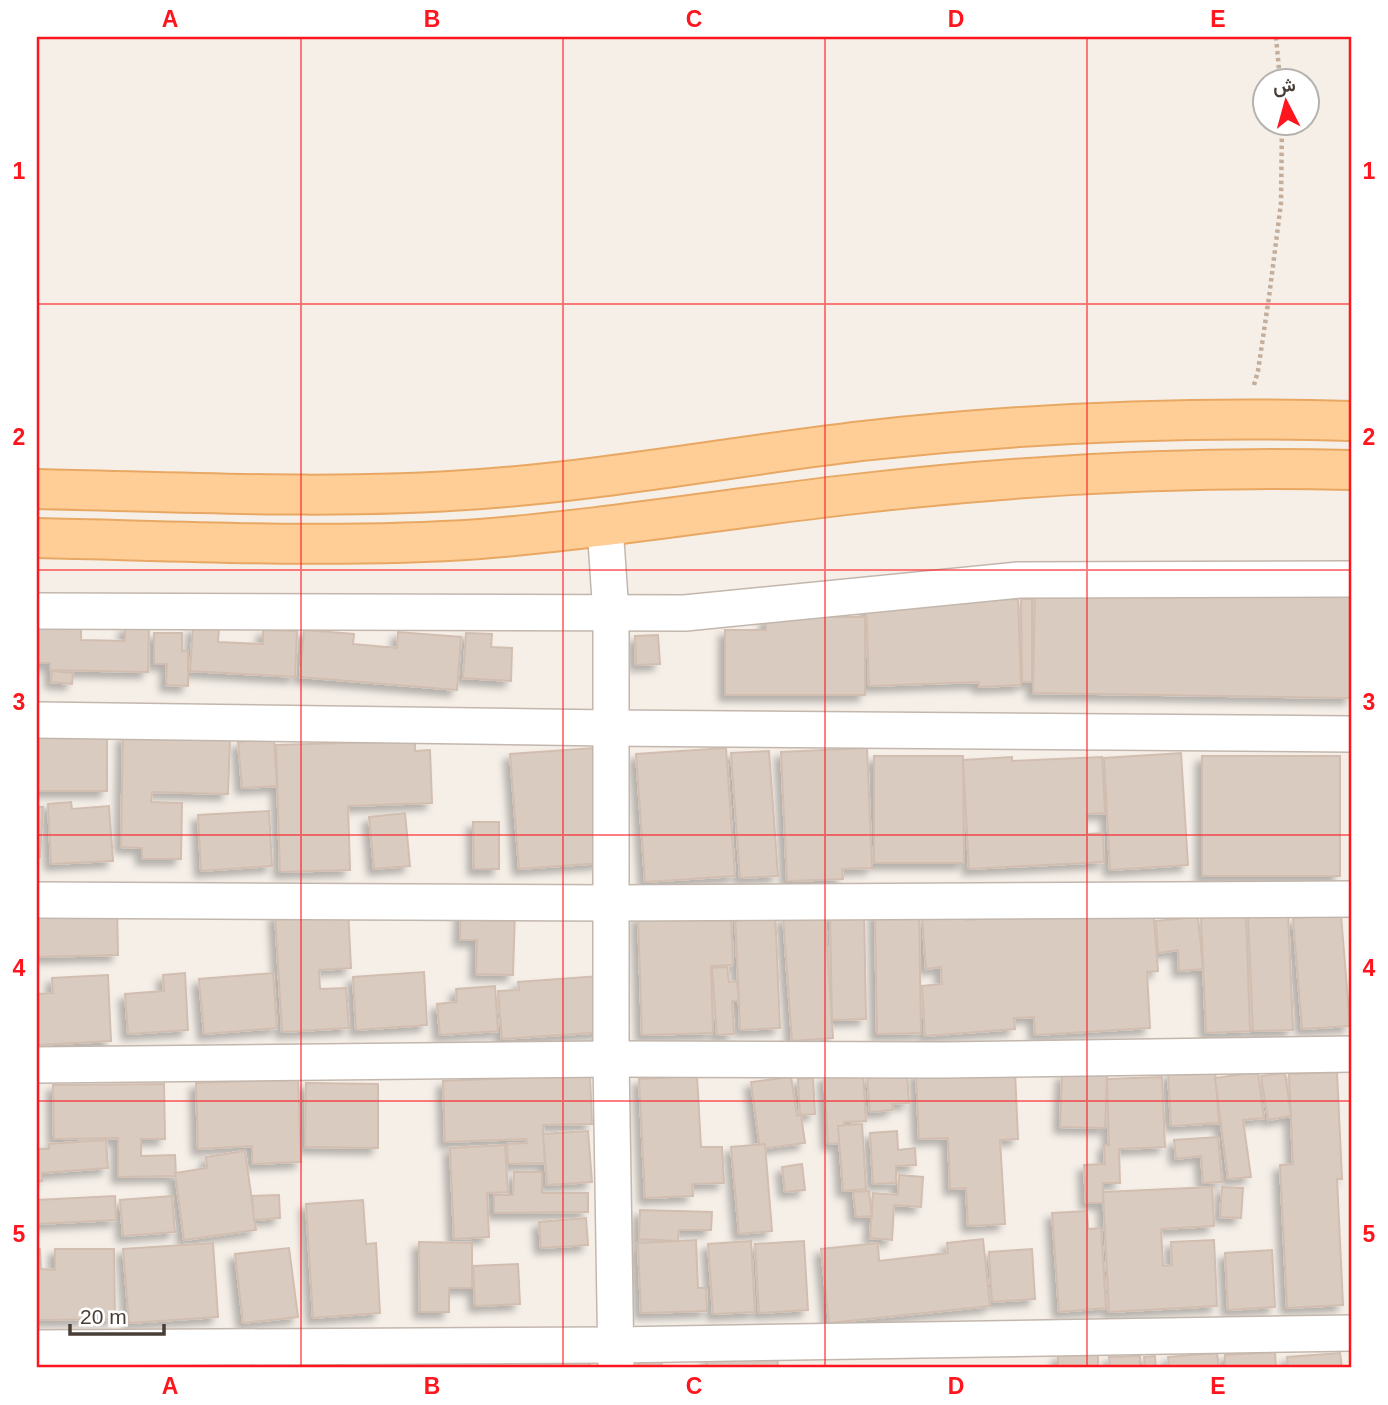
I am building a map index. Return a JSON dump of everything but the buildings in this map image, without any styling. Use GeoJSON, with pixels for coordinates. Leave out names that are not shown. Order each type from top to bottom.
{"type":"FeatureCollection","features":[{"type":"Feature","properties":{"kind":"main road"},"geometry":{"type":"LineString","coordinates":[[37,489],[327,495],[480,489],[965,431],[1117,422],[1351,421]]}},
{"type":"Feature","properties":{"kind":"main road"},"geometry":{"type":"LineString","coordinates":[[37,538],[401,543],[491,538],[606,526],[964,482],[1189,470],[1351,470]]}},
{"type":"Feature","properties":{"kind":"street"},"geometry":{"type":"LineString","coordinates":[[606,526],[611,614],[611,1059],[616,1357]]}},
{"type":"Feature","properties":{"kind":"street"},"geometry":{"type":"LineString","coordinates":[[37,611],[685,613],[1019,580],[1351,579]]}},
{"type":"Feature","properties":{"kind":"street"},"geometry":{"type":"LineString","coordinates":[[37,720],[1351,734]]}},
{"type":"Feature","properties":{"kind":"street"},"geometry":{"type":"LineString","coordinates":[[37,900],[610,903],[1351,898]]}},
{"type":"Feature","properties":{"kind":"street"},"geometry":{"type":"LineString","coordinates":[[37,1065],[611,1059],[943,1060],[1351,1054]]}},
{"type":"Feature","properties":{"kind":"street"},"geometry":{"type":"LineString","coordinates":[[37,1348],[616,1357],[1351,1333]]}},
{"type":"Feature","properties":{"kind":"path"},"geometry":{"type":"LineString","coordinates":[[1276,37],[1279,66]]}},
{"type":"Feature","properties":{"kind":"path"},"geometry":{"type":"LineString","coordinates":[[1244,420],[1258,371],[1271,284],[1281,203],[1282,136]]}}]}
